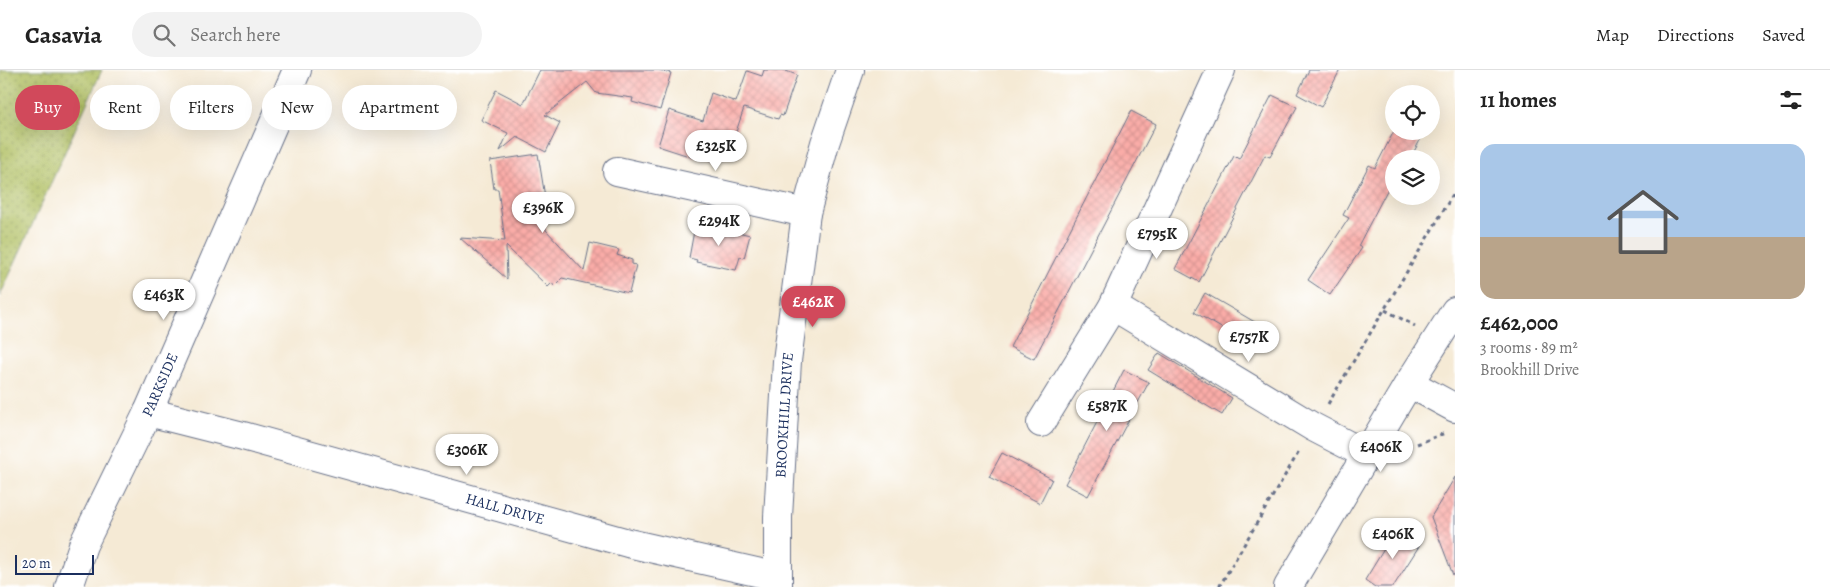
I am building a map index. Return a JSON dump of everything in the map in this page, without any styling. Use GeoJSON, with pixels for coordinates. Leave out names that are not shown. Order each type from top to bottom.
{"type":"FeatureCollection","features":[{"type":"Feature","properties":{"kind":"street","name":"PARKSIDE"},"geometry":{"type":"LineString","coordinates":[[68,587],[83,545],[148,412],[297,70]]}},
{"type":"Feature","properties":{"kind":"street","name":"BROOKHILL DRIVE"},"geometry":{"type":"LineString","coordinates":[[778,582],[778,517],[787,361],[806,213],[825,143],[850,70]]}},
{"type":"Feature","properties":{"kind":"street"},"geometry":{"type":"LineString","coordinates":[[1041,424],[1113,306],[1221,70]]}},
{"type":"Feature","properties":{"kind":"street"},"geometry":{"type":"LineString","coordinates":[[617,171],[806,213]]}},
{"type":"Feature","properties":{"kind":"street"},"geometry":{"type":"LineString","coordinates":[[1113,306],[1314,427],[1367,455]]}},
{"type":"Feature","properties":{"kind":"street"},"geometry":{"type":"LineString","coordinates":[[1288,587],[1409,383],[1455,311]]}},
{"type":"Feature","properties":{"kind":"street"},"geometry":{"type":"LineString","coordinates":[[1409,383],[1451,420]]}},
{"type":"Feature","properties":{"kind":"street","name":"HALL DRIVE"},"geometry":{"type":"LineString","coordinates":[[148,412],[243,436],[778,582]]}},
{"type":"Feature","properties":{"kind":"path"},"geometry":{"type":"LineString","coordinates":[[1219,587],[1455,191]]}},
{"type":"Feature","properties":{"kind":"path"},"geometry":{"type":"LineString","coordinates":[[1385,310],[1438,338]]}},
{"type":"Feature","properties":{"kind":"path"},"geometry":{"type":"LineString","coordinates":[[1417,444],[1451,420]]}},
{"type":"Feature","properties":{"kind":"green space"},"geometry":{"type":"Polygon","coordinates":[[[0,70],[102,70],[95,85],[90,85],[90,97],[80,119],[80,85],[15,85],[15,130],[75,130],[0,296],[0,70]]]}},
{"type":"Feature","properties":{"kind":"building"},"geometry":{"type":"Polygon","coordinates":[[[540,70],[659,70],[671,73],[660,110],[632,102],[633,98],[596,93],[587,82],[545,115],[560,123],[546,152],[517,137],[500,151],[508,133],[481,120],[496,90],[523,104],[540,70]]]}},
{"type":"Feature","properties":{"kind":"building"},"geometry":{"type":"Polygon","coordinates":[[[764,70],[783,70],[797,75],[783,116],[780,115],[778,119],[744,108],[731,147],[722,144],[717,162],[696,155],[695,158],[658,146],[669,110],[703,121],[711,93],[736,102],[747,71],[762,76],[764,70]]]}},
{"type":"Feature","properties":{"kind":"building"},"geometry":{"type":"Polygon","coordinates":[[[1309,70],[1340,70],[1321,107],[1297,94],[1309,70]]]}},
{"type":"Feature","properties":{"kind":"building"},"geometry":{"type":"Polygon","coordinates":[[[1272,95],[1297,107],[1270,157],[1265,155],[1199,282],[1175,269],[1234,156],[1239,159],[1272,95]]]}},
{"type":"Feature","properties":{"kind":"building"},"geometry":{"type":"Polygon","coordinates":[[[1131,111],[1156,124],[1034,359],[1010,347],[1131,111]]]}},
{"type":"Feature","properties":{"kind":"building"},"geometry":{"type":"Polygon","coordinates":[[[1389,140],[1420,140],[1415,150],[1385,150],[1385,194],[1358,246],[1362,248],[1330,295],[1308,280],[1349,218],[1343,215],[1369,165],[1375,168],[1389,140]]]}},
{"type":"Feature","properties":{"kind":"building"},"geometry":{"type":"Polygon","coordinates":[[[538,154],[545,197],[541,198],[546,230],[584,271],[590,243],[619,250],[617,255],[632,260],[632,264],[636,265],[629,293],[562,278],[554,286],[552,283],[548,287],[506,246],[507,279],[460,238],[505,241],[498,189],[494,189],[490,161],[538,154]]]}},
{"type":"Feature","properties":{"kind":"building"},"geometry":{"type":"Polygon","coordinates":[[[699,225],[750,235],[744,258],[740,257],[736,270],[696,262],[697,260],[689,258],[694,231],[697,232],[699,225]]]}},
{"type":"Feature","properties":{"kind":"building"},"geometry":{"type":"Polygon","coordinates":[[[1205,293],[1265,328],[1254,347],[1194,312],[1205,293]]]}},
{"type":"Feature","properties":{"kind":"building"},"geometry":{"type":"Polygon","coordinates":[[[1159,353],[1232,398],[1222,415],[1148,370],[1159,353]]]}},
{"type":"Feature","properties":{"kind":"building"},"geometry":{"type":"Polygon","coordinates":[[[1124,370],[1149,382],[1088,496],[1065,484],[1124,370]]]}},
{"type":"Feature","properties":{"kind":"building"},"geometry":{"type":"Polygon","coordinates":[[[1002,453],[1052,479],[1040,503],[989,477],[1002,453]]]}},
{"type":"Feature","properties":{"kind":"building"},"geometry":{"type":"Polygon","coordinates":[[[1455,477],[1455,574],[1453,575],[1431,517],[1455,477]]]}},
{"type":"Feature","properties":{"kind":"building"},"geometry":{"type":"Polygon","coordinates":[[[1397,528],[1421,543],[1393,587],[1375,587],[1365,580],[1397,528]]]}}]}
